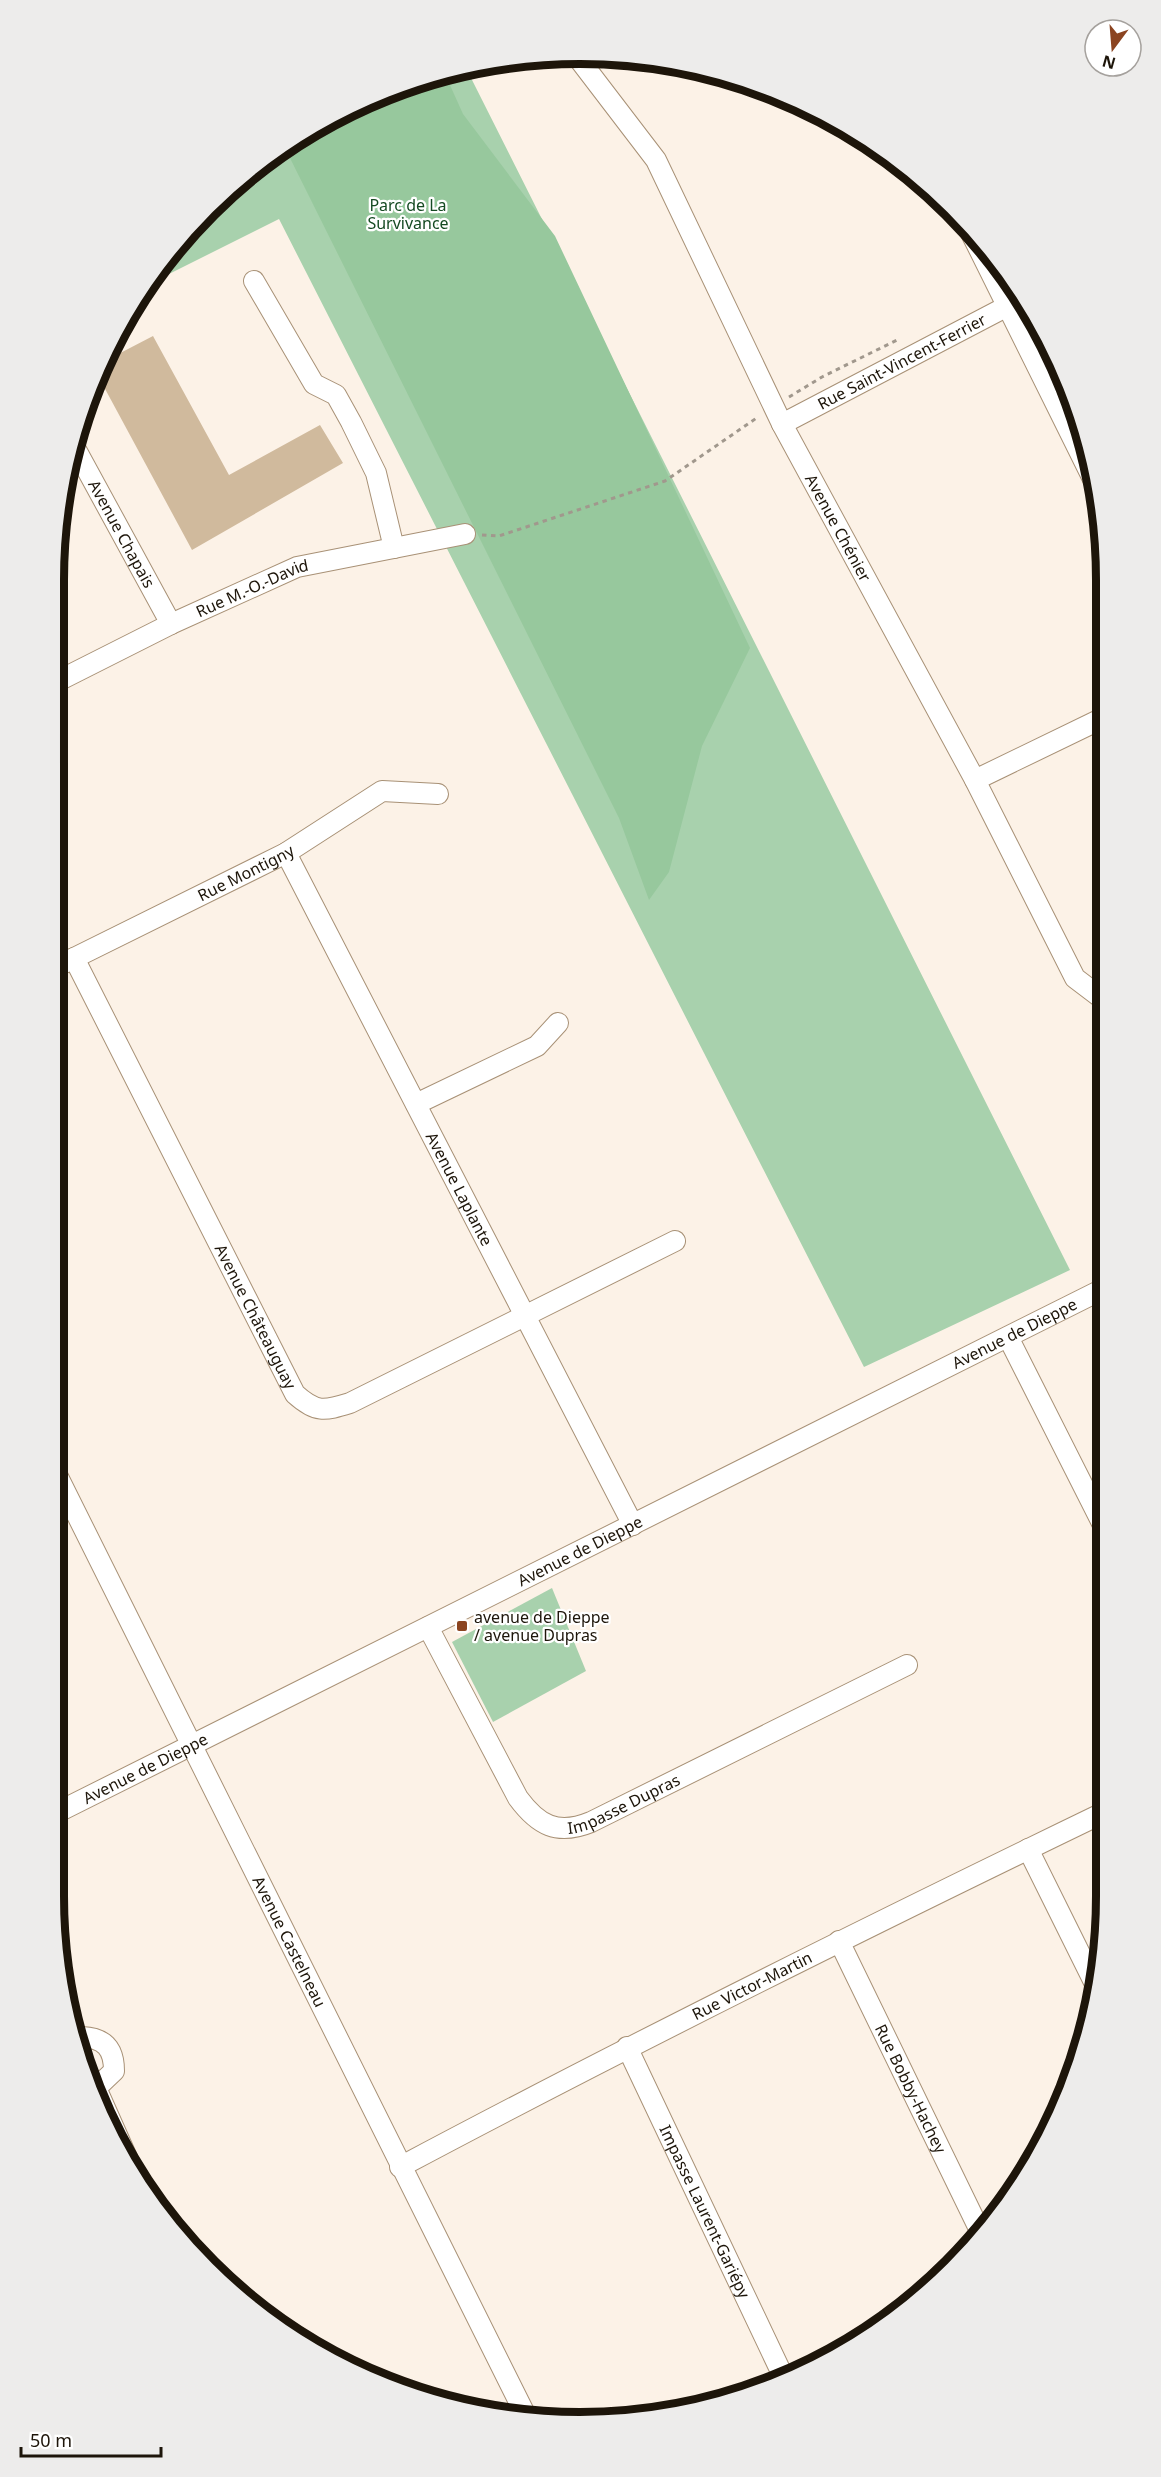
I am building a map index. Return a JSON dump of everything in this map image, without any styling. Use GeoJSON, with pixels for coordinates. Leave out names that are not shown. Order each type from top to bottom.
{"type":"FeatureCollection","features":[{"type":"Feature","properties":{"kind":"street","name":"Avenue Chénier"},"geometry":{"type":"LineString","coordinates":[[583,64],[656,160],[782,424],[975,780],[1075,978],[1096,994]]}},
{"type":"Feature","properties":{"kind":"street"},"geometry":{"type":"LineString","coordinates":[[995,273],[1013,303],[1080,449]]}},
{"type":"Feature","properties":{"kind":"street"},"geometry":{"type":"LineString","coordinates":[[254,280],[314,384],[336,395],[351,422],[375,473],[394,548]]}},
{"type":"Feature","properties":{"kind":"street","name":"Rue Saint-Vincent-Ferrier"},"geometry":{"type":"LineString","coordinates":[[782,424],[1013,303]]}},
{"type":"Feature","properties":{"kind":"street","name":"Avenue Chapais"},"geometry":{"type":"LineString","coordinates":[[80,456],[171,624]]}},
{"type":"Feature","properties":{"kind":"street","name":"Rue M.-O.-David"},"geometry":{"type":"LineString","coordinates":[[64,678],[171,624],[297,567],[465,534]]}},
{"type":"Feature","properties":{"kind":"street"},"geometry":{"type":"LineString","coordinates":[[975,780],[1096,721]]}},
{"type":"Feature","properties":{"kind":"street","name":"Rue Montigny"},"geometry":{"type":"LineString","coordinates":[[64,963],[286,853],[382,791],[438,794]]}},
{"type":"Feature","properties":{"kind":"street","name":"Avenue Laplante"},"geometry":{"type":"LineString","coordinates":[[286,853],[633,1525]]}},
{"type":"Feature","properties":{"kind":"street","name":"Avenue Châteauguay"},"geometry":{"type":"LineString","coordinates":[[74,958],[295,1394],[309,1407],[318,1410],[351,1403],[675,1241]]}},
{"type":"Feature","properties":{"kind":"street"},"geometry":{"type":"LineString","coordinates":[[416,1104],[537,1046],[558,1023]]}},
{"type":"Feature","properties":{"kind":"street","name":"Avenue de Dieppe"},"geometry":{"type":"LineString","coordinates":[[64,1809],[1096,1293]]}},
{"type":"Feature","properties":{"kind":"street"},"geometry":{"type":"LineString","coordinates":[[1008,1337],[1096,1511]]}},
{"type":"Feature","properties":{"kind":"street","name":"Avenue Castelneau"},"geometry":{"type":"LineString","coordinates":[[64,1489],[522,2409]]}},
{"type":"Feature","properties":{"kind":"street","name":"Impasse Dupras"},"geometry":{"type":"LineString","coordinates":[[428,1628],[518,1798],[534,1819],[551,1827],[576,1828],[591,1822],[907,1665]]}},
{"type":"Feature","properties":{"kind":"street","name":"Rue Victor-Martin"},"geometry":{"type":"LineString","coordinates":[[400,2167],[627,2047],[1096,1816]]}},
{"type":"Feature","properties":{"kind":"street"},"geometry":{"type":"LineString","coordinates":[[1028,1849],[1090,1975]]}},
{"type":"Feature","properties":{"kind":"street","name":"Rue Bobby-Hachey"},"geometry":{"type":"LineString","coordinates":[[839,1941],[978,2226]]}},
{"type":"Feature","properties":{"kind":"street"},"geometry":{"type":"LineString","coordinates":[[84,2037],[105,2042],[114,2056],[114,2072],[101,2085]]}},
{"type":"Feature","properties":{"kind":"street","name":"Impasse Laurent-Gariépy"},"geometry":{"type":"LineString","coordinates":[[627,2047],[781,2372]]}},
{"type":"Feature","properties":{"kind":"path"},"geometry":{"type":"LineString","coordinates":[[465,534],[500,536],[664,481],[773,406],[822,377],[905,336]]}},
{"type":"Feature","properties":{"kind":"green space","name":"Parc de La Survivance"},"geometry":{"type":"Polygon","coordinates":[[[470,76],[1070,1270],[864,1367],[279,219],[163,277],[216,216],[266,171],[294,151],[352,118],[383,104],[470,76]]]}},
{"type":"Feature","properties":{"kind":"green space"},"geometry":{"type":"Polygon","coordinates":[[[448,82],[463,114],[555,236],[750,648],[702,746],[669,872],[649,900],[619,818],[288,155],[352,118],[383,104],[448,82]]]}},
{"type":"Feature","properties":{"kind":"green space"},"geometry":{"type":"Polygon","coordinates":[[[552,1588],[586,1671],[493,1722],[452,1642],[552,1588]]]}},
{"type":"Feature","properties":{"kind":"building"},"geometry":{"type":"Polygon","coordinates":[[[153,336],[229,475],[320,425],[343,463],[192,550],[103,385],[117,355],[153,336]]]}},
{"type":"Feature","properties":{"kind":"place","name":"avenue de Dieppe / avenue Dupras"},"geometry":{"type":"Point","coordinates":[462,1626]}}]}
